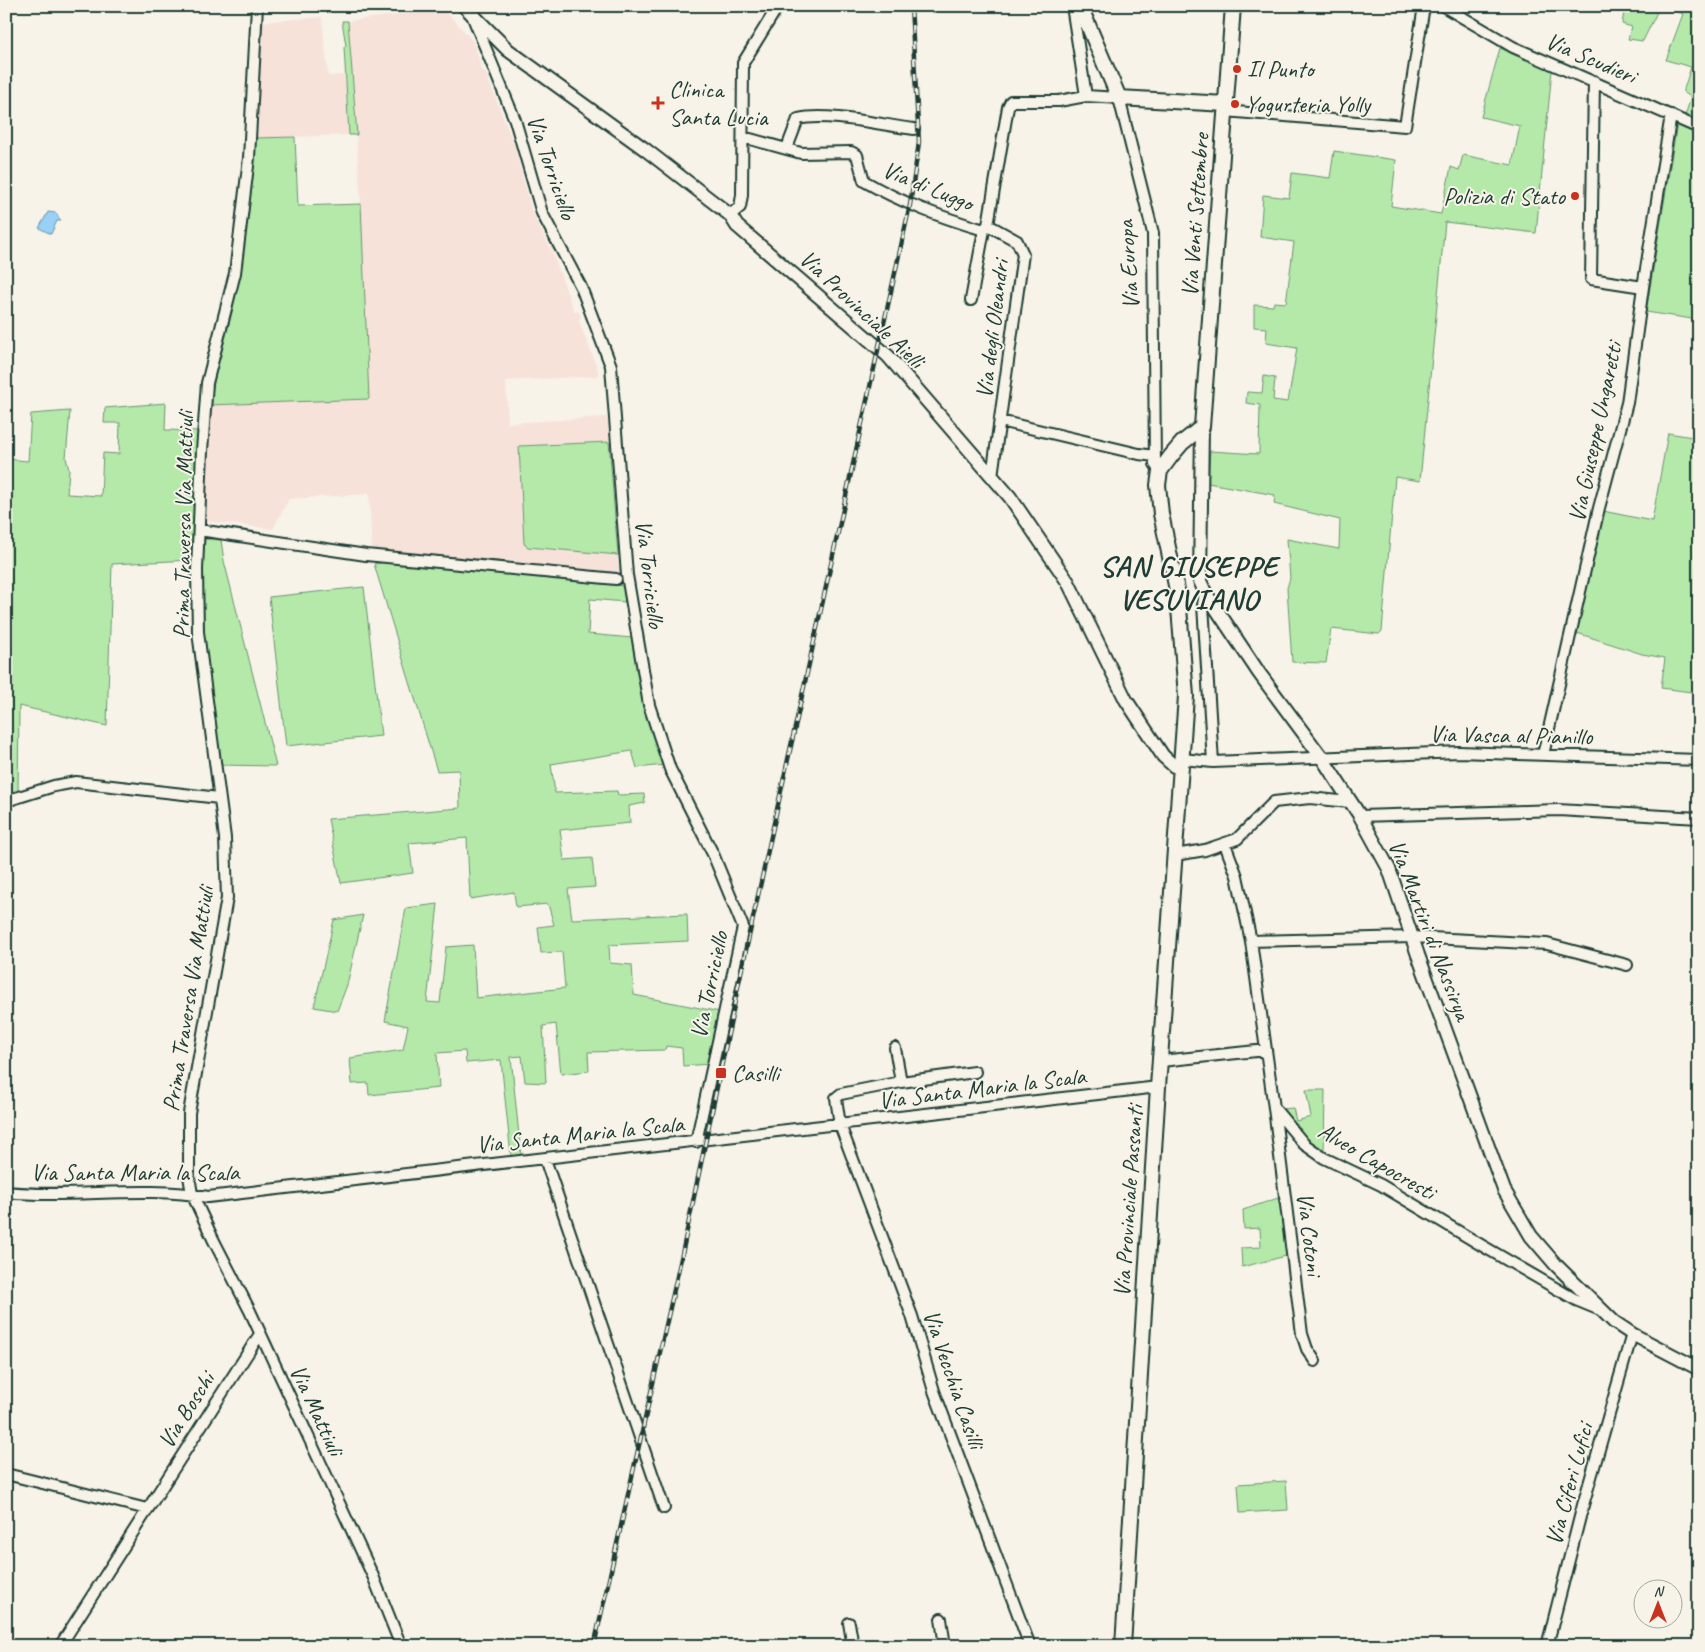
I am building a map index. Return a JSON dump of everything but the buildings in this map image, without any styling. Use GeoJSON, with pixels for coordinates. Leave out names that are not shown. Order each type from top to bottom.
{"type":"FeatureCollection","features":[{"type":"Feature","properties":{"kind":"main road","name":"Via Europa"},"geometry":{"type":"LineString","coordinates":[[1080,6],[1119,98]]}},
{"type":"Feature","properties":{"kind":"main road","name":"Via Venti Settembre"},"geometry":{"type":"LineString","coordinates":[[1202,427],[1233,6]]}},
{"type":"Feature","properties":{"kind":"main road"},"geometry":{"type":"LineString","coordinates":[[1119,98],[1226,108]]}},
{"type":"Feature","properties":{"kind":"main road"},"geometry":{"type":"LineString","coordinates":[[1160,471],[1182,443],[1202,427]]}},
{"type":"Feature","properties":{"kind":"main road","name":"Via Provinciale Passanti"},"geometry":{"type":"LineString","coordinates":[[1123,1646],[1158,1087],[1186,696],[1185,663],[1178,595],[1162,514],[1158,485],[1160,471]]}},
{"type":"Feature","properties":{"kind":"street","name":"Prima Traversa Via Mattiuli"},"geometry":{"type":"LineString","coordinates":[[192,1194],[189,1176],[189,1113],[227,898],[225,838],[198,632],[196,570],[205,396],[235,273],[249,158],[257,6]]}},
{"type":"Feature","properties":{"kind":"street"},"geometry":{"type":"LineString","coordinates":[[730,215],[740,207],[743,137],[743,63],[778,6]]}},
{"type":"Feature","properties":{"kind":"street"},"geometry":{"type":"LineString","coordinates":[[1072,6],[1086,96]]}},
{"type":"Feature","properties":{"kind":"street"},"geometry":{"type":"LineString","coordinates":[[1226,108],[1405,126],[1424,6]]}},
{"type":"Feature","properties":{"kind":"street","name":"Via Scudieri"},"geometry":{"type":"LineString","coordinates":[[1449,8],[1513,46],[1699,128]]}},
{"type":"Feature","properties":{"kind":"street","name":"Via Torriciello"},"geometry":{"type":"LineString","coordinates":[[467,10],[515,120],[542,213],[581,287],[611,366],[627,575],[649,705],[670,769],[713,854],[743,927],[696,1142]]}},
{"type":"Feature","properties":{"kind":"street","name":"Via Provinciale Aielli"},"geometry":{"type":"LineString","coordinates":[[467,10],[508,50],[646,150],[730,215],[737,226],[888,356],[1010,497],[1068,582],[1126,700],[1163,756],[1170,763],[1182,763]]}},
{"type":"Feature","properties":{"kind":"street"},"geometry":{"type":"LineString","coordinates":[[1594,81],[1591,279],[1643,287]]}},
{"type":"Feature","properties":{"kind":"street","name":"Via degli Oleandri"},"geometry":{"type":"LineString","coordinates":[[992,476],[1023,254],[1017,241],[986,227],[1008,107],[1011,101],[1059,101],[1086,96],[1119,98]]}},
{"type":"Feature","properties":{"kind":"street","name":"Via Europa"},"geometry":{"type":"LineString","coordinates":[[1119,98],[1153,233],[1155,464],[1160,471]]}},
{"type":"Feature","properties":{"kind":"street","name":"Via Giuseppe Ungaretti"},"geometry":{"type":"LineString","coordinates":[[1543,755],[1599,508],[1627,403],[1643,287],[1671,115]]}},
{"type":"Feature","properties":{"kind":"street","name":"Via di Luggo"},"geometry":{"type":"LineString","coordinates":[[787,148],[798,119],[802,118],[827,118],[914,129]]}},
{"type":"Feature","properties":{"kind":"street","name":"Via di Luggo"},"geometry":{"type":"LineString","coordinates":[[743,137],[801,153],[851,152],[858,155],[864,181],[893,198],[927,213],[986,227]]}},
{"type":"Feature","properties":{"kind":"street"},"geometry":{"type":"LineString","coordinates":[[971,300],[986,227]]}},
{"type":"Feature","properties":{"kind":"street","name":"Via degli Oleandri"},"geometry":{"type":"LineString","coordinates":[[1000,421],[1139,454],[1155,456]]}},
{"type":"Feature","properties":{"kind":"street","name":"Via Martiri di Nassirya"},"geometry":{"type":"LineString","coordinates":[[1202,427],[1199,575],[1205,592],[1259,672],[1322,758],[1360,816],[1389,869],[1504,1190],[1531,1236],[1600,1310],[1632,1334],[1699,1369]]}},
{"type":"Feature","properties":{"kind":"street","name":"Via Torriciello"},"geometry":{"type":"LineString","coordinates":[[199,530],[366,555],[616,579]]}},
{"type":"Feature","properties":{"kind":"street"},"geometry":{"type":"LineString","coordinates":[[1205,592],[1203,605],[1213,762]]}},
{"type":"Feature","properties":{"kind":"street","name":"Via Vasca al Pianillo"},"geometry":{"type":"LineString","coordinates":[[1182,763],[1460,752],[1699,760]]}},
{"type":"Feature","properties":{"kind":"street"},"geometry":{"type":"LineString","coordinates":[[6,801],[54,786],[76,782],[219,798]]}},
{"type":"Feature","properties":{"kind":"street"},"geometry":{"type":"LineString","coordinates":[[1175,855],[1193,853],[1224,844],[1245,833],[1274,802],[1310,798],[1350,802]]}},
{"type":"Feature","properties":{"kind":"street"},"geometry":{"type":"LineString","coordinates":[[1360,816],[1558,810],[1699,818]]}},
{"type":"Feature","properties":{"kind":"street"},"geometry":{"type":"LineString","coordinates":[[1224,844],[1237,876],[1252,941],[1274,1108]]}},
{"type":"Feature","properties":{"kind":"street"},"geometry":{"type":"LineString","coordinates":[[1252,941],[1412,937],[1547,944],[1627,966]]}},
{"type":"Feature","properties":{"kind":"street"},"geometry":{"type":"LineString","coordinates":[[896,1048],[901,1082]]}},
{"type":"Feature","properties":{"kind":"street"},"geometry":{"type":"LineString","coordinates":[[1160,1061],[1266,1050]]}},
{"type":"Feature","properties":{"kind":"street","name":"Via Vecchia Casilli"},"geometry":{"type":"LineString","coordinates":[[976,1072],[901,1082],[841,1094],[836,1098],[835,1103],[840,1125],[912,1316],[934,1392],[1030,1646]]}},
{"type":"Feature","properties":{"kind":"street","name":"Via Santa Maria la Scala"},"geometry":{"type":"LineString","coordinates":[[6,1192],[42,1196],[182,1192],[208,1197],[1158,1087]]}},
{"type":"Feature","properties":{"kind":"street","name":"Alveo Capocresti"},"geometry":{"type":"LineString","coordinates":[[1274,1108],[1304,1144],[1324,1158],[1381,1185],[1568,1295],[1600,1310]]}},
{"type":"Feature","properties":{"kind":"street","name":"Via Cotoni"},"geometry":{"type":"LineString","coordinates":[[1274,1108],[1302,1334],[1315,1361]]}},
{"type":"Feature","properties":{"kind":"street"},"geometry":{"type":"LineString","coordinates":[[545,1159],[664,1508]]}},
{"type":"Feature","properties":{"kind":"street","name":"Via Mattiuli"},"geometry":{"type":"LineString","coordinates":[[192,1194],[260,1334],[373,1576],[401,1646]]}},
{"type":"Feature","properties":{"kind":"street","name":"Via Boschi"},"geometry":{"type":"LineString","coordinates":[[60,1646],[260,1334]]}},
{"type":"Feature","properties":{"kind":"street","name":"Via Ciferi Lufici"},"geometry":{"type":"LineString","coordinates":[[1547,1646],[1582,1505],[1632,1334]]}},
{"type":"Feature","properties":{"kind":"street"},"geometry":{"type":"LineString","coordinates":[[6,1474],[147,1509]]}},
{"type":"Feature","properties":{"kind":"street"},"geometry":{"type":"LineString","coordinates":[[941,1619],[945,1646]]}},
{"type":"Feature","properties":{"kind":"street"},"geometry":{"type":"LineString","coordinates":[[849,1623],[853,1646]]}},
{"type":"Feature","properties":{"kind":"shaded area"},"geometry":{"type":"Polygon","coordinates":[[[422,6],[438,6],[473,41],[481,71],[485,71],[514,145],[532,212],[552,252],[574,311],[578,311],[581,316],[579,321],[598,370],[598,376],[506,381],[508,423],[607,417],[609,442],[519,446],[524,544],[528,547],[618,555],[620,573],[372,549],[369,494],[289,499],[273,529],[206,521],[210,405],[369,399],[361,204],[348,21],[404,14],[422,6]]]}},
{"type":"Feature","properties":{"kind":"shaded area"},"geometry":{"type":"Polygon","coordinates":[[[322,17],[328,76],[345,75],[349,135],[255,138],[261,22],[322,17]]]}},
{"type":"Feature","properties":{"kind":"green space"},"geometry":{"type":"Polygon","coordinates":[[[1625,6],[1660,6],[1643,41],[1628,39],[1632,27],[1622,24],[1625,6]]]}},
{"type":"Feature","properties":{"kind":"green space"},"geometry":{"type":"Polygon","coordinates":[[[1663,6],[1699,6],[1699,122],[1685,116],[1691,97],[1683,92],[1691,67],[1666,60],[1683,14],[1663,6]]]}},
{"type":"Feature","properties":{"kind":"green space"},"geometry":{"type":"Polygon","coordinates":[[[342,21],[348,21],[357,135],[349,135],[344,47],[346,46],[342,21]]]}},
{"type":"Feature","properties":{"kind":"green space"},"geometry":{"type":"Polygon","coordinates":[[[1500,48],[1552,70],[1536,233],[1445,222],[1420,481],[1395,477],[1382,631],[1379,634],[1331,629],[1326,663],[1292,662],[1287,588],[1290,578],[1287,539],[1339,549],[1340,520],[1274,504],[1275,495],[1208,483],[1210,451],[1259,454],[1260,405],[1246,403],[1247,392],[1262,393],[1264,376],[1275,378],[1273,400],[1288,402],[1297,348],[1266,343],[1267,328],[1254,327],[1254,305],[1273,306],[1274,302],[1286,303],[1294,242],[1260,237],[1263,195],[1289,198],[1292,173],[1330,178],[1334,151],[1396,160],[1391,206],[1441,214],[1451,167],[1459,170],[1463,155],[1512,165],[1520,126],[1481,117],[1500,48]]]}},
{"type":"Feature","properties":{"kind":"green space"},"geometry":{"type":"Polygon","coordinates":[[[1677,124],[1699,134],[1699,320],[1646,312],[1677,124]]]}},
{"type":"Feature","properties":{"kind":"green space"},"geometry":{"type":"Polygon","coordinates":[[[295,137],[298,206],[361,204],[369,399],[210,405],[240,269],[255,138],[295,137]]]}},
{"type":"Feature","properties":{"kind":"green space"},"geometry":{"type":"Polygon","coordinates":[[[166,403],[165,430],[200,431],[191,560],[112,564],[107,726],[19,706],[18,792],[6,796],[6,459],[28,461],[31,414],[70,411],[66,458],[69,470],[67,494],[101,496],[103,453],[119,454],[120,423],[104,423],[105,408],[166,403]]]}},
{"type":"Feature","properties":{"kind":"green space"},"geometry":{"type":"Polygon","coordinates":[[[1668,433],[1699,438],[1699,693],[1661,688],[1665,658],[1642,654],[1574,632],[1603,511],[1652,521],[1668,433]]]}},
{"type":"Feature","properties":{"kind":"green space"},"geometry":{"type":"Polygon","coordinates":[[[609,442],[618,555],[528,547],[524,544],[519,446],[609,442]]]}},
{"type":"Feature","properties":{"kind":"green space"},"geometry":{"type":"Polygon","coordinates":[[[205,539],[221,540],[224,561],[276,766],[220,765],[209,687],[204,628],[202,574],[205,539]]]}},
{"type":"Feature","properties":{"kind":"green space"},"geometry":{"type":"Polygon","coordinates":[[[386,562],[623,586],[625,602],[590,599],[588,634],[632,638],[644,699],[664,765],[637,768],[632,751],[551,764],[555,793],[617,791],[618,795],[644,794],[645,803],[629,806],[630,823],[560,830],[564,860],[592,858],[595,887],[568,889],[572,919],[687,914],[688,941],[609,945],[610,963],[632,965],[634,995],[720,1012],[709,1064],[683,1066],[682,1048],[666,1046],[665,1050],[588,1052],[589,1071],[561,1074],[556,1024],[543,1026],[546,1083],[525,1082],[522,1056],[511,1057],[521,1155],[511,1156],[501,1060],[466,1063],[465,1051],[437,1053],[439,1088],[369,1095],[368,1083],[352,1084],[350,1058],[403,1050],[408,1026],[385,1021],[406,908],[438,904],[427,1002],[440,1003],[446,947],[473,945],[476,998],[565,988],[562,952],[541,953],[538,927],[554,925],[548,904],[516,907],[514,892],[470,899],[467,838],[409,843],[413,873],[341,883],[328,819],[460,808],[459,770],[437,771],[374,564],[386,562]]]}},
{"type":"Feature","properties":{"kind":"green space"},"geometry":{"type":"Polygon","coordinates":[[[364,587],[381,736],[286,746],[269,597],[364,587]]]}},
{"type":"Feature","properties":{"kind":"green space"},"geometry":{"type":"Polygon","coordinates":[[[363,915],[347,985],[337,1011],[314,1007],[334,920],[363,915]]]}},
{"type":"Feature","properties":{"kind":"green space"},"geometry":{"type":"Polygon","coordinates":[[[1306,1090],[1325,1090],[1324,1153],[1306,1139],[1283,1109],[1293,1108],[1296,1121],[1311,1117],[1306,1090]]]}},
{"type":"Feature","properties":{"kind":"green space"},"geometry":{"type":"Polygon","coordinates":[[[1278,1198],[1280,1206],[1283,1207],[1290,1252],[1286,1256],[1242,1267],[1241,1248],[1261,1247],[1260,1228],[1244,1229],[1243,1210],[1278,1198]]]}},
{"type":"Feature","properties":{"kind":"green space"},"geometry":{"type":"Polygon","coordinates":[[[1286,1481],[1288,1510],[1240,1513],[1238,1484],[1286,1481]]]}},
{"type":"Feature","properties":{"kind":"water"},"geometry":{"type":"Polygon","coordinates":[[[48,212],[56,213],[61,221],[57,221],[51,234],[39,228],[48,212]]]}},
{"type":"Feature","properties":{"kind":"railway"},"geometry":{"type":"LineString","coordinates":[[594,1646],[682,1254],[739,982],[910,205],[919,142],[911,6]]}},
{"type":"Feature","properties":{"kind":"place","name":"Il Punto"},"geometry":{"type":"Point","coordinates":[1237,69]}},
{"type":"Feature","properties":{"kind":"place","name":"Clinica Santa Lucia"},"geometry":{"type":"Point","coordinates":[658,103]}},
{"type":"Feature","properties":{"kind":"place","name":"Yogurteria Yolly"},"geometry":{"type":"Point","coordinates":[1235,104]}},
{"type":"Feature","properties":{"kind":"place","name":"Polizia di Stato"},"geometry":{"type":"Point","coordinates":[1575,196]}},
{"type":"Feature","properties":{"kind":"place","name":"Casilli"},"geometry":{"type":"Point","coordinates":[721,1073]}},
{"type":"Feature","properties":{"kind":"district","name":"SAN GIUSEPPE VESUVIANO"},"geometry":{"type":"Point","coordinates":[1189,583]}}]}
